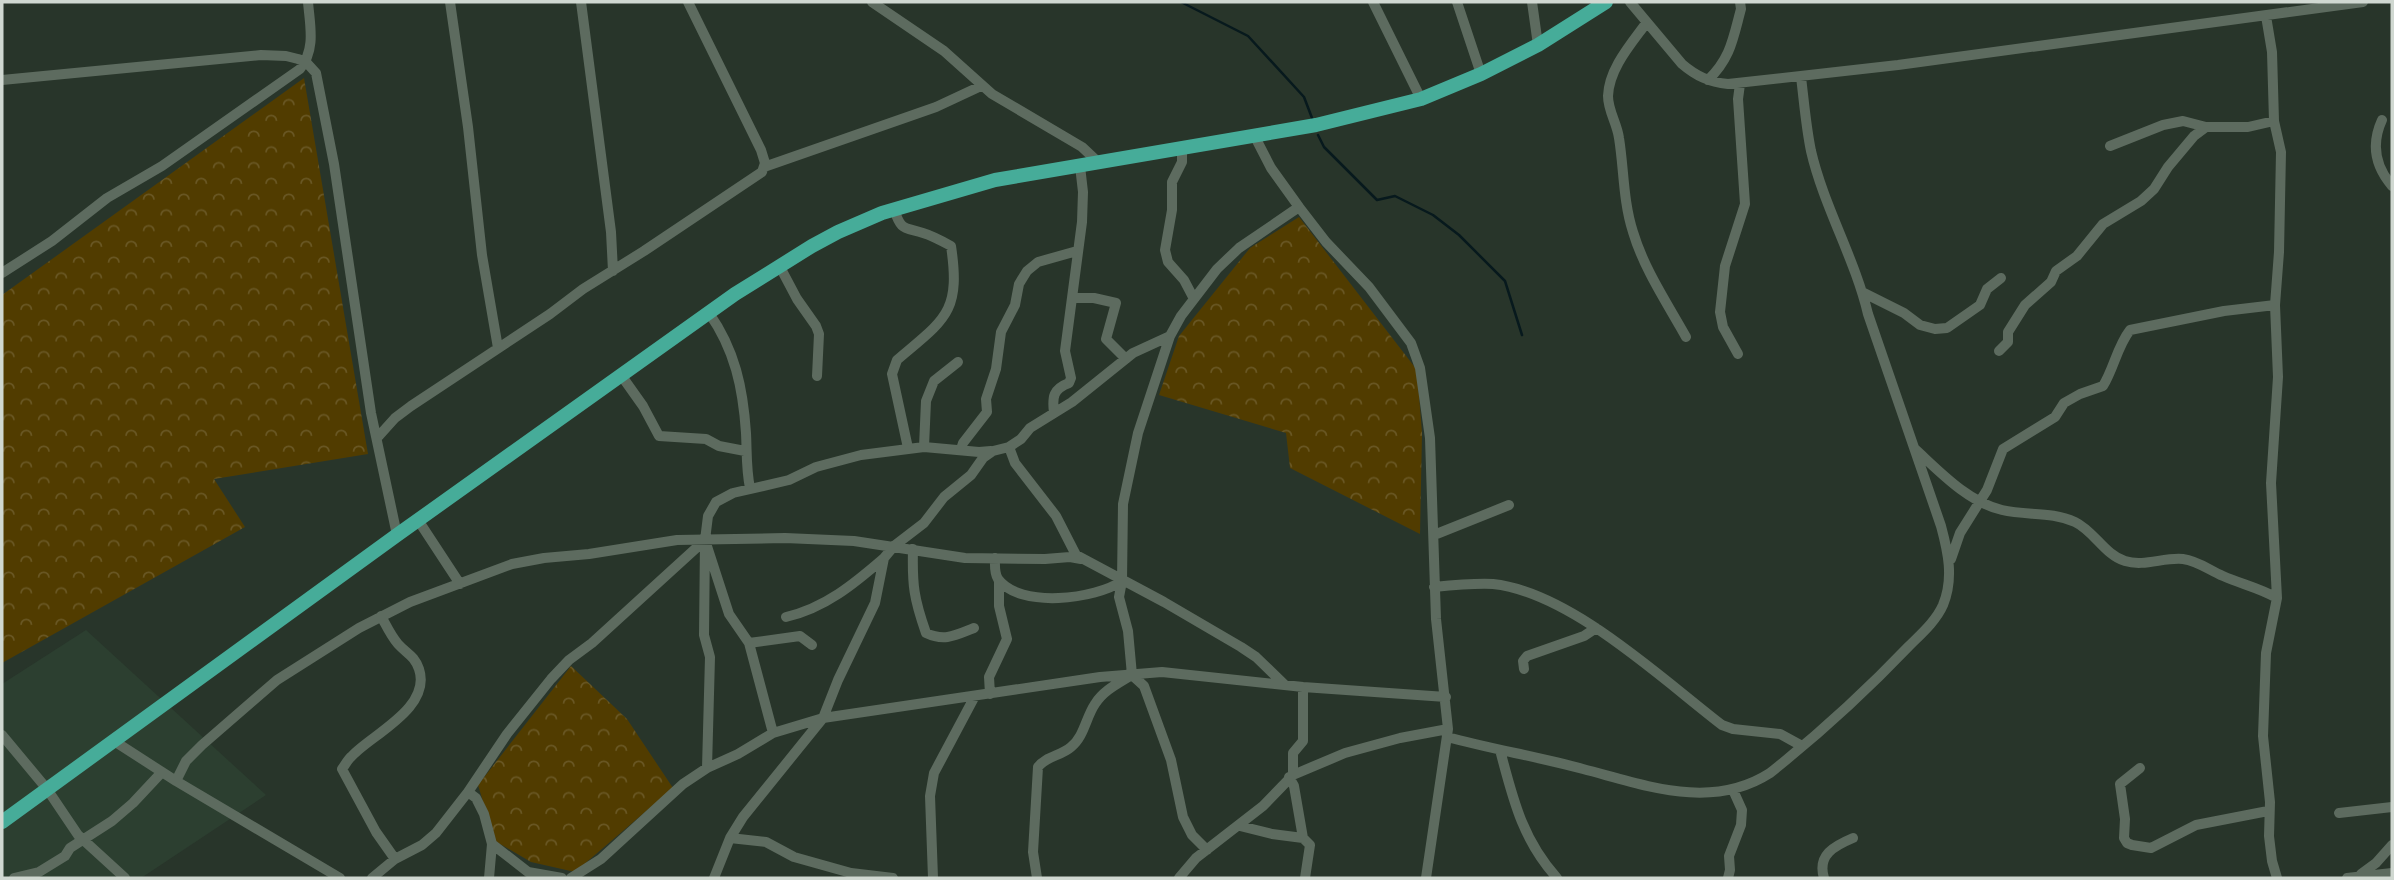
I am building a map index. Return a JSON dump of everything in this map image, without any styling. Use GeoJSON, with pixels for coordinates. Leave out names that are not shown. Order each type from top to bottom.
{"type":"FeatureCollection","features":[{"type":"Feature","properties":{"kind":"main road"},"geometry":{"type":"LineString","coordinates":[[2,821],[709,313],[779,265],[838,232],[894,209],[996,180],[1316,125],[1421,99],[1481,74],[1538,45],[1606,2]]}},
{"type":"Feature","properties":{"kind":"street"},"geometry":{"type":"LineString","coordinates":[[2,273],[52,241],[107,198],[194,145],[286,80],[309,56],[311,40],[308,2]]}},
{"type":"Feature","properties":{"kind":"street"},"geometry":{"type":"LineString","coordinates":[[450,2],[468,127],[482,255],[498,348]]}},
{"type":"Feature","properties":{"kind":"street"},"geometry":{"type":"LineString","coordinates":[[581,2],[611,232],[613,271]]}},
{"type":"Feature","properties":{"kind":"street"},"geometry":{"type":"LineString","coordinates":[[688,2],[761,150],[764,167]]}},
{"type":"Feature","properties":{"kind":"street"},"geometry":{"type":"LineString","coordinates":[[872,2],[944,51],[981,86],[1082,147],[1099,163]]}},
{"type":"Feature","properties":{"kind":"street"},"geometry":{"type":"LineString","coordinates":[[1373,2],[1421,99]]}},
{"type":"Feature","properties":{"kind":"street"},"geometry":{"type":"LineString","coordinates":[[1457,2],[1481,74]]}},
{"type":"Feature","properties":{"kind":"street"},"geometry":{"type":"LineString","coordinates":[[1532,2],[1538,45]]}},
{"type":"Feature","properties":{"kind":"street"},"geometry":{"type":"LineString","coordinates":[[1630,2],[1682,64],[1708,80],[1728,84],[1801,77],[2363,2]]}},
{"type":"Feature","properties":{"kind":"street"},"geometry":{"type":"LineString","coordinates":[[1708,80],[1721,67],[1728,52],[1741,9],[1740,2]]}},
{"type":"Feature","properties":{"kind":"street"},"geometry":{"type":"LineString","coordinates":[[2266,16],[2272,52],[2274,121],[2281,152],[2275,305],[2278,377],[2272,483],[2277,598],[2266,653],[2263,736],[2272,861],[2277,878]]}},
{"type":"Feature","properties":{"kind":"street"},"geometry":{"type":"LineString","coordinates":[[1647,22],[1622,57],[1608,96],[1619,136],[1621,170],[1632,230],[1639,251],[1686,337]]}},
{"type":"Feature","properties":{"kind":"street"},"geometry":{"type":"LineString","coordinates":[[2,80],[261,55],[286,56],[306,62],[316,73],[334,164],[377,438],[397,535]]}},
{"type":"Feature","properties":{"kind":"street"},"geometry":{"type":"LineString","coordinates":[[1801,77],[1811,152],[1838,235],[1862,292],[1950,560]]}},
{"type":"Feature","properties":{"kind":"street"},"geometry":{"type":"LineString","coordinates":[[1738,354],[1723,327],[1720,312],[1725,266],[1745,205],[1738,99],[1740,84]]}},
{"type":"Feature","properties":{"kind":"street"},"geometry":{"type":"LineString","coordinates":[[377,438],[395,418],[411,406],[758,176],[764,167],[936,107],[981,86]]}},
{"type":"Feature","properties":{"kind":"street"},"geometry":{"type":"LineString","coordinates":[[2382,120],[2375,143],[2382,170],[2392,186]]}},
{"type":"Feature","properties":{"kind":"street"},"geometry":{"type":"LineString","coordinates":[[2110,146],[2183,121],[2206,127],[2248,127],[2274,121]]}},
{"type":"Feature","properties":{"kind":"street"},"geometry":{"type":"LineString","coordinates":[[1998,351],[2008,342],[2008,332],[2025,305],[2051,282],[2056,271],[2077,256],[2103,225],[2141,201],[2154,189],[2194,136],[2206,127]]}},
{"type":"Feature","properties":{"kind":"street"},"geometry":{"type":"LineString","coordinates":[[1254,135],[1271,168],[1299,207],[1326,242],[1369,288],[1411,343],[1420,368],[1430,438],[1434,587],[1448,733],[1426,878]]}},
{"type":"Feature","properties":{"kind":"street"},"geometry":{"type":"LineString","coordinates":[[1182,147],[1182,162],[1172,182],[1172,210],[1165,250],[1168,262],[1184,280],[1194,299]]}},
{"type":"Feature","properties":{"kind":"street"},"geometry":{"type":"LineString","coordinates":[[1054,413],[1053,394],[1069,383],[1071,378],[1065,351],[1083,201],[1080,166]]}},
{"type":"Feature","properties":{"kind":"street"},"geometry":{"type":"LineString","coordinates":[[1207,850],[1192,835],[1182,817],[1171,760],[1143,686],[1132,675],[1128,631],[1119,597],[1122,580],[1123,504],[1138,433],[1170,336],[1217,269],[1239,248],[1299,207]]}},
{"type":"Feature","properties":{"kind":"street"},"geometry":{"type":"LineString","coordinates":[[894,209],[898,223],[904,229],[924,233],[951,246],[955,270],[952,302],[946,314],[893,366],[895,392],[908,448]]}},
{"type":"Feature","properties":{"kind":"street"},"geometry":{"type":"LineString","coordinates":[[961,449],[987,412],[986,399],[996,369],[1001,332],[1015,305],[1019,284],[1027,271],[1038,262],[1077,251]]}},
{"type":"Feature","properties":{"kind":"street"},"geometry":{"type":"LineString","coordinates":[[779,265],[819,334],[817,376]]}},
{"type":"Feature","properties":{"kind":"street"},"geometry":{"type":"LineString","coordinates":[[1862,292],[1904,313],[1920,325],[1935,329],[1947,328],[1980,305],[1987,289],[2001,278]]}},
{"type":"Feature","properties":{"kind":"street"},"geometry":{"type":"LineString","coordinates":[[1072,298],[1094,298],[1116,303],[1106,339],[1126,359]]}},
{"type":"Feature","properties":{"kind":"street"},"geometry":{"type":"LineString","coordinates":[[1179,878],[1185,869],[1207,850],[1263,806],[1291,776],[1345,753],[1400,738],[1448,733],[1500,750],[1674,792],[1733,790],[1762,778],[1876,681],[1938,615],[1947,592],[1950,560],[1960,533],[1987,490],[2003,449],[2055,416],[2064,403],[2102,386],[2130,330],[2224,311],[2275,305]]}},
{"type":"Feature","properties":{"kind":"street"},"geometry":{"type":"LineString","coordinates":[[709,313],[729,345],[736,367],[743,407],[750,488]]}},
{"type":"Feature","properties":{"kind":"street"},"geometry":{"type":"LineString","coordinates":[[707,768],[710,657],[704,635],[705,540],[708,516],[716,502],[722,497],[789,480],[807,470],[850,457],[923,447],[979,452],[1009,447],[1021,439],[1030,428],[1072,402],[1133,353],[1170,336]]}},
{"type":"Feature","properties":{"kind":"street"},"geometry":{"type":"LineString","coordinates":[[923,447],[926,401],[933,381],[958,362]]}},
{"type":"Feature","properties":{"kind":"street"},"geometry":{"type":"LineString","coordinates":[[621,375],[659,436],[706,439],[719,446],[745,451]]}},
{"type":"Feature","properties":{"kind":"street"},"geometry":{"type":"LineString","coordinates":[[1009,447],[1015,463],[1056,516],[1071,550],[1081,559],[1164,602],[1241,647],[1285,684]]}},
{"type":"Feature","properties":{"kind":"street"},"geometry":{"type":"LineString","coordinates":[[1913,447],[1952,482],[1980,501],[2002,510],[2053,514],[2073,521],[2082,525],[2115,556],[2125,561],[2140,564],[2168,559],[2194,561],[2218,574],[2261,589],[2277,598]]}},
{"type":"Feature","properties":{"kind":"street"},"geometry":{"type":"LineString","coordinates":[[786,617],[814,609],[835,597],[884,558],[924,523],[944,497],[963,483],[983,458],[993,451]]}},
{"type":"Feature","properties":{"kind":"street"},"geometry":{"type":"LineString","coordinates":[[1434,535],[1509,505]]}},
{"type":"Feature","properties":{"kind":"street"},"geometry":{"type":"LineString","coordinates":[[418,520],[460,584]]}},
{"type":"Feature","properties":{"kind":"street"},"geometry":{"type":"LineString","coordinates":[[176,781],[186,761],[202,745],[277,680],[381,616],[410,602],[528,561],[677,540],[808,538],[913,549],[965,558],[1081,559]]}},
{"type":"Feature","properties":{"kind":"street"},"geometry":{"type":"LineString","coordinates":[[705,540],[729,614],[749,643],[773,733]]}},
{"type":"Feature","properties":{"kind":"street"},"geometry":{"type":"LineString","coordinates":[[372,878],[395,859],[422,845],[436,833],[551,679],[705,540]]}},
{"type":"Feature","properties":{"kind":"street"},"geometry":{"type":"LineString","coordinates":[[913,549],[914,600],[926,632],[937,638],[945,638],[974,628]]}},
{"type":"Feature","properties":{"kind":"street"},"geometry":{"type":"LineString","coordinates":[[714,878],[730,838],[743,817],[824,718],[838,680],[875,603],[884,558]]}},
{"type":"Feature","properties":{"kind":"street"},"geometry":{"type":"LineString","coordinates":[[990,694],[989,677],[1007,639],[999,606],[999,580],[995,571],[995,558]]}},
{"type":"Feature","properties":{"kind":"street"},"geometry":{"type":"LineString","coordinates":[[999,580],[1012,590],[1027,596],[1062,597],[1096,593],[1113,587],[1122,580]]}},
{"type":"Feature","properties":{"kind":"street"},"geometry":{"type":"LineString","coordinates":[[1434,587],[1475,584],[1513,588],[1535,595],[1595,628],[1659,673],[1722,725],[1733,729],[1780,734],[1802,746]]}},
{"type":"Feature","properties":{"kind":"street"},"geometry":{"type":"LineString","coordinates":[[381,616],[397,643],[411,653],[419,670],[417,691],[403,715],[353,754],[342,769],[376,832],[395,859]]}},
{"type":"Feature","properties":{"kind":"street"},"geometry":{"type":"LineString","coordinates":[[1524,668],[1523,661],[1527,656],[1584,636],[1595,628]]}},
{"type":"Feature","properties":{"kind":"street"},"geometry":{"type":"LineString","coordinates":[[749,643],[800,636],[813,645]]}},
{"type":"Feature","properties":{"kind":"street"},"geometry":{"type":"LineString","coordinates":[[571,878],[601,859],[683,784],[707,768],[738,754],[773,733],[824,718],[1100,677],[1162,672],[1303,687],[1446,697]]}},
{"type":"Feature","properties":{"kind":"street"},"geometry":{"type":"LineString","coordinates":[[1037,878],[1033,852],[1038,767],[1043,760],[1073,746],[1100,698],[1132,675]]}},
{"type":"Feature","properties":{"kind":"street"},"geometry":{"type":"LineString","coordinates":[[1303,687],[1303,741],[1293,752],[1291,776],[1303,838],[1310,845],[1305,878]]}},
{"type":"Feature","properties":{"kind":"street"},"geometry":{"type":"LineString","coordinates":[[933,878],[930,796],[934,773],[975,696]]}},
{"type":"Feature","properties":{"kind":"street"},"geometry":{"type":"LineString","coordinates":[[2,735],[47,789],[83,841],[125,878]]}},
{"type":"Feature","properties":{"kind":"street"},"geometry":{"type":"LineString","coordinates":[[114,741],[340,878]]}},
{"type":"Feature","properties":{"kind":"street"},"geometry":{"type":"LineString","coordinates":[[1500,750],[1516,813],[1547,868],[1557,878]]}},
{"type":"Feature","properties":{"kind":"street"},"geometry":{"type":"LineString","coordinates":[[2140,768],[2120,784],[2125,819],[2124,838],[2132,845],[2151,848],[2196,825],[2269,811]]}},
{"type":"Feature","properties":{"kind":"street"},"geometry":{"type":"LineString","coordinates":[[14,878],[39,872],[65,856],[70,848],[133,803],[162,772]]}},
{"type":"Feature","properties":{"kind":"street"},"geometry":{"type":"LineString","coordinates":[[1728,878],[1729,856],[1741,825],[1742,810],[1733,790]]}},
{"type":"Feature","properties":{"kind":"street"},"geometry":{"type":"LineString","coordinates":[[468,792],[476,798],[484,814],[492,844],[489,878]]}},
{"type":"Feature","properties":{"kind":"street"},"geometry":{"type":"LineString","coordinates":[[2339,813],[2392,807]]}},
{"type":"Feature","properties":{"kind":"street"},"geometry":{"type":"LineString","coordinates":[[1240,825],[1272,834],[1303,838]]}},
{"type":"Feature","properties":{"kind":"street"},"geometry":{"type":"LineString","coordinates":[[730,838],[766,842],[794,857],[860,874],[893,878]]}},
{"type":"Feature","properties":{"kind":"street"},"geometry":{"type":"LineString","coordinates":[[1824,878],[1821,866],[1825,856],[1837,845],[1853,838]]}},
{"type":"Feature","properties":{"kind":"street"},"geometry":{"type":"LineString","coordinates":[[492,844],[528,872],[562,878]]}},
{"type":"Feature","properties":{"kind":"street"},"geometry":{"type":"LineString","coordinates":[[2353,877],[2376,863],[2392,845]]}},
{"type":"Feature","properties":{"kind":"street"},"geometry":{"type":"LineString","coordinates":[[2353,877],[2392,873]]}},
{"type":"Feature","properties":{"kind":"shaded area"},"geometry":{"type":"Polygon","coordinates":[[[86,630],[266,795],[141,878],[2,878],[2,684],[86,630]]]}},
{"type":"Feature","properties":{"kind":"green space"},"geometry":{"type":"Polygon","coordinates":[[[304,78],[368,454],[214,479],[245,527],[2,663],[2,295],[304,78]]]}},
{"type":"Feature","properties":{"kind":"green space"},"geometry":{"type":"Polygon","coordinates":[[[1299,217],[1417,370],[1422,433],[1420,534],[1290,468],[1286,433],[1159,395],[1179,336],[1250,248],[1299,217]]]}},
{"type":"Feature","properties":{"kind":"green space"},"geometry":{"type":"Polygon","coordinates":[[[571,666],[627,719],[673,788],[575,872],[531,862],[495,841],[478,785],[571,666]]]}},
{"type":"Feature","properties":{"kind":"waterway"},"geometry":{"type":"LineString","coordinates":[[1181,2],[1248,36],[1304,97],[1312,118]]}},
{"type":"Feature","properties":{"kind":"waterway"},"geometry":{"type":"LineString","coordinates":[[1318,135],[1324,147],[1377,200],[1395,196],[1433,215],[1459,235],[1505,281],[1522,335]]}}]}
